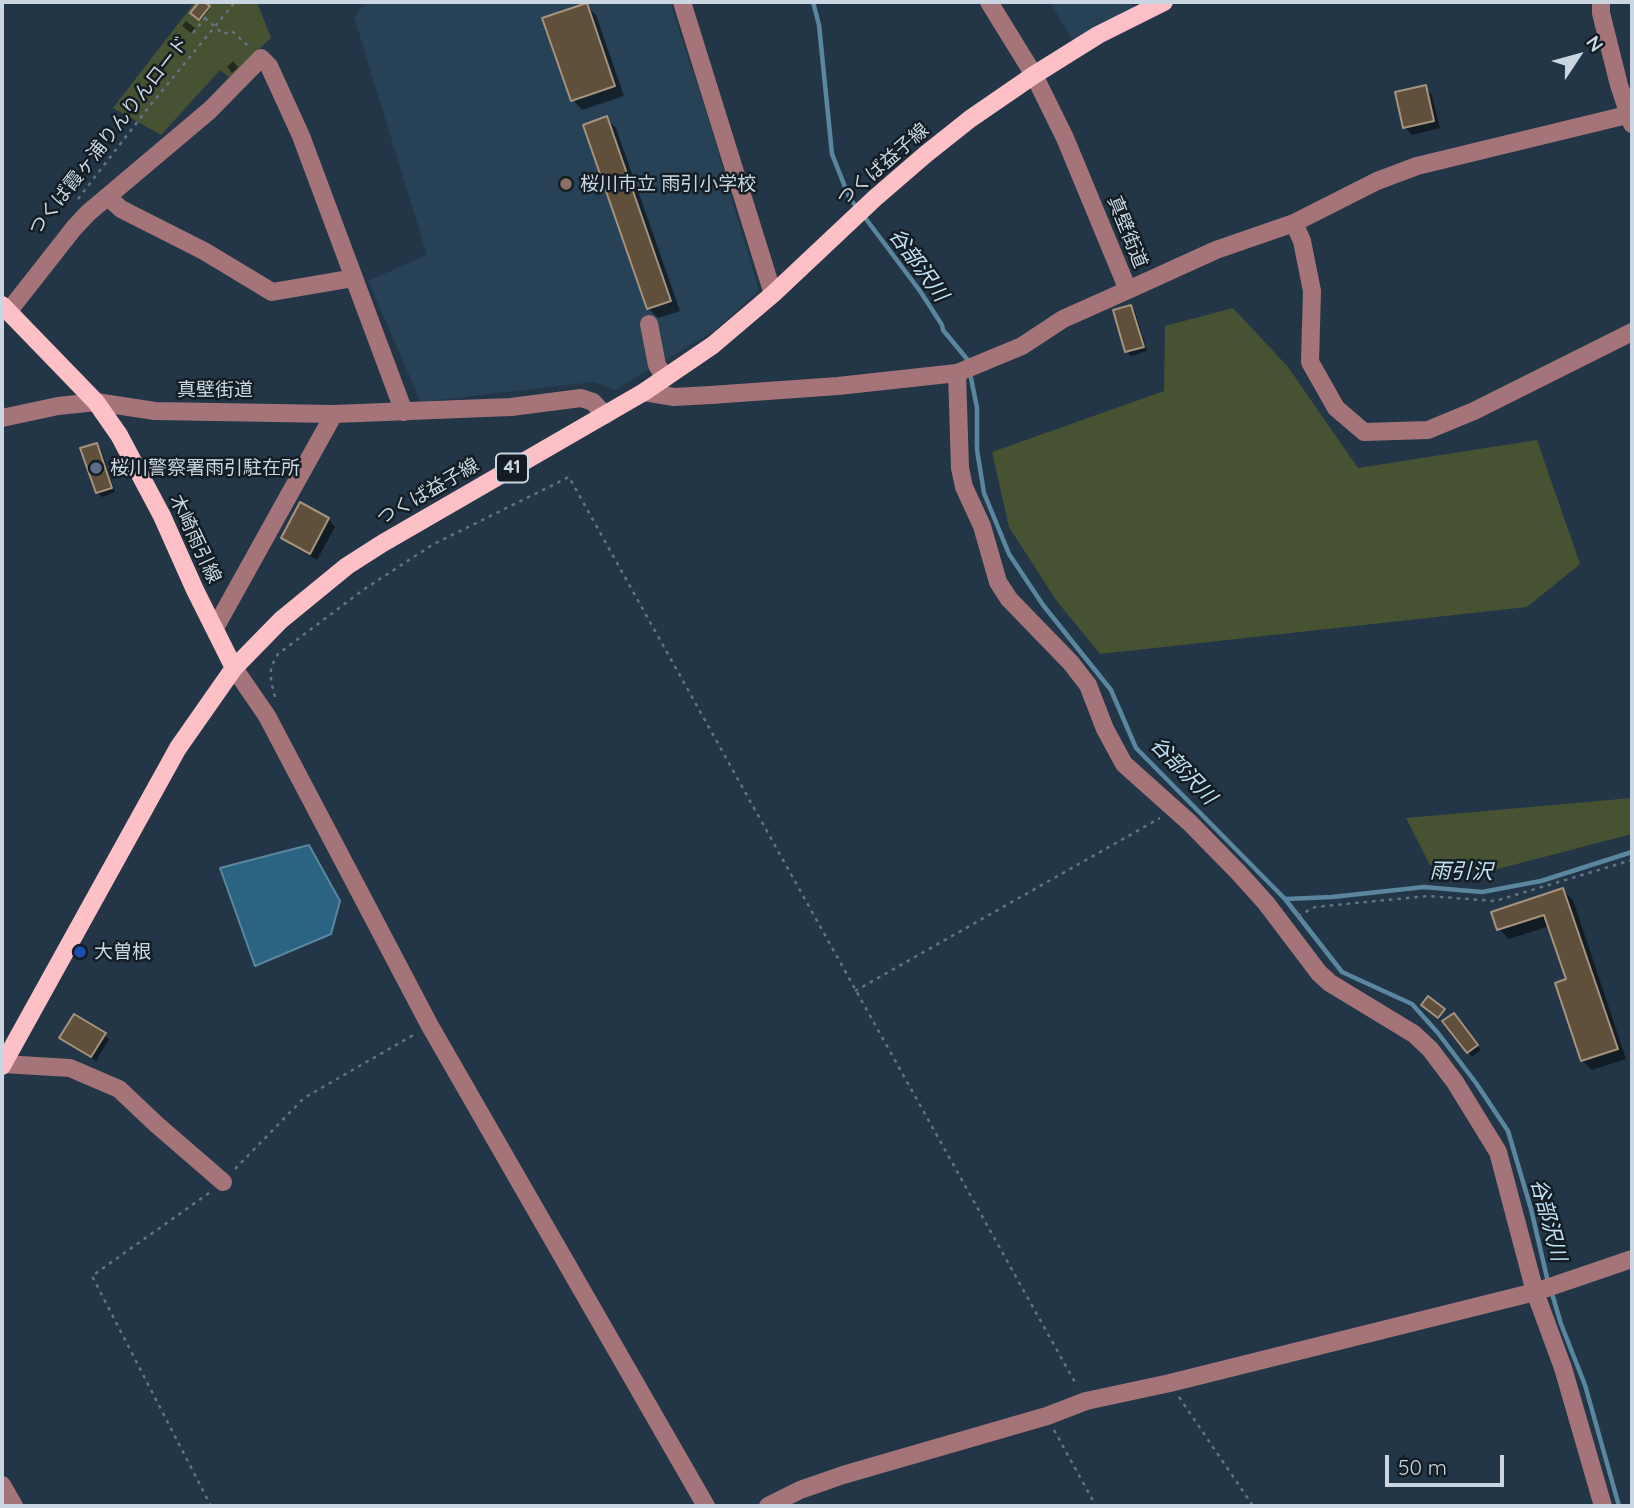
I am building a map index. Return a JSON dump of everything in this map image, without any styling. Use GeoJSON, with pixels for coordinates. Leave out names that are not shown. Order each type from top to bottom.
{"type":"FeatureCollection","features":[{"type":"Feature","properties":{"kind":"main road","name":"つくば益子線"},"geometry":{"type":"LineString","coordinates":[[2,1065],[178,748],[234,667],[281,620],[347,566],[428,515],[644,392],[713,345],[926,154],[970,119],[1098,34],[1164,2]]}},
{"type":"Feature","properties":{"kind":"main road","name":"木崎雨引線"},"geometry":{"type":"LineString","coordinates":[[5,309],[96,402],[145,481],[234,667]]}},
{"type":"Feature","properties":{"kind":"street"},"geometry":{"type":"LineString","coordinates":[[682,2],[773,294]]}},
{"type":"Feature","properties":{"kind":"street","name":"真壁街道"},"geometry":{"type":"LineString","coordinates":[[644,392],[674,397],[711,396],[838,386],[965,370],[1022,346],[1063,320],[1128,290],[1065,138],[1034,75],[989,2]]}},
{"type":"Feature","properties":{"kind":"street"},"geometry":{"type":"LineString","coordinates":[[1128,290],[1216,250],[1294,223],[1377,181],[1417,166],[1630,120],[1601,13],[1601,2]]}},
{"type":"Feature","properties":{"kind":"street"},"geometry":{"type":"LineString","coordinates":[[5,309],[74,228],[210,110],[261,58],[269,66],[300,136],[404,412],[511,407],[581,398],[593,402],[605,415]]}},
{"type":"Feature","properties":{"kind":"street"},"geometry":{"type":"LineString","coordinates":[[107,197],[121,209],[204,251],[272,292],[354,278]]}},
{"type":"Feature","properties":{"kind":"street"},"geometry":{"type":"LineString","coordinates":[[1294,223],[1302,241],[1312,291],[1310,362],[1336,408],[1364,432],[1428,430],[1486,405],[1632,332]]}},
{"type":"Feature","properties":{"kind":"street"},"geometry":{"type":"LineString","coordinates":[[649,324],[657,365],[665,378]]}},
{"type":"Feature","properties":{"kind":"street"},"geometry":{"type":"LineString","coordinates":[[965,370],[960,468],[964,486],[982,526],[998,582],[1009,599],[1071,663],[1088,685],[1105,729],[1124,764],[1191,823],[1238,872],[1325,978],[1413,1034],[1430,1049],[1455,1082],[1498,1152],[1535,1293],[1563,1368],[1603,1506]]}},
{"type":"Feature","properties":{"kind":"street","name":"真壁街道"},"geometry":{"type":"LineString","coordinates":[[2,418],[58,406],[96,402],[155,411],[334,414],[404,412]]}},
{"type":"Feature","properties":{"kind":"street"},"geometry":{"type":"LineString","coordinates":[[215,628],[334,414]]}},
{"type":"Feature","properties":{"kind":"street"},"geometry":{"type":"LineString","coordinates":[[234,667],[267,716],[430,1026],[706,1506]]}},
{"type":"Feature","properties":{"kind":"street"},"geometry":{"type":"LineString","coordinates":[[2,1065],[69,1068],[119,1089],[223,1181]]}},
{"type":"Feature","properties":{"kind":"street"},"geometry":{"type":"LineString","coordinates":[[768,1506],[800,1490],[843,1475],[1046,1416],[1086,1401],[1535,1293],[1632,1259]]}},
{"type":"Feature","properties":{"kind":"street"},"geometry":{"type":"LineString","coordinates":[[2,1485],[14,1506]]}},
{"type":"Feature","properties":{"kind":"path","name":"つくば霞ヶ浦りんりんロード"},"geometry":{"type":"LineString","coordinates":[[73,204],[235,2]]}},
{"type":"Feature","properties":{"kind":"path"},"geometry":{"type":"LineString","coordinates":[[193,33],[209,13]]}},
{"type":"Feature","properties":{"kind":"path"},"geometry":{"type":"LineString","coordinates":[[205,18],[223,34],[232,31],[261,58]]}},
{"type":"Feature","properties":{"kind":"path"},"geometry":{"type":"LineString","coordinates":[[267,716],[278,709],[271,681],[271,667],[278,654],[363,590],[432,545],[569,477],[1086,1401]]}},
{"type":"Feature","properties":{"kind":"path"},"geometry":{"type":"LineString","coordinates":[[855,990],[1174,810]]}},
{"type":"Feature","properties":{"kind":"path"},"geometry":{"type":"LineString","coordinates":[[1283,924],[1315,907],[1339,904],[1428,895],[1495,901],[1632,860]]}},
{"type":"Feature","properties":{"kind":"path"},"geometry":{"type":"LineString","coordinates":[[211,1506],[92,1276],[203,1198],[304,1098],[430,1026]]}},
{"type":"Feature","properties":{"kind":"path"},"geometry":{"type":"LineString","coordinates":[[1170,1382],[1253,1506]]}},
{"type":"Feature","properties":{"kind":"path"},"geometry":{"type":"LineString","coordinates":[[1046,1416],[1096,1506]]}},
{"type":"Feature","properties":{"kind":"shaded area","name":"桜川市立 雨引小学校"},"geometry":{"type":"Polygon","coordinates":[[[367,2],[670,2],[706,111],[759,291],[714,331],[615,390],[594,382],[421,402],[368,281],[427,255],[354,17],[367,2]]]}},
{"type":"Feature","properties":{"kind":"shaded area"},"geometry":{"type":"Polygon","coordinates":[[[1050,2],[1131,2],[1134,7],[1073,41],[1050,2]]]}},
{"type":"Feature","properties":{"kind":"shaded area"},"geometry":{"type":"Polygon","coordinates":[[[309,845],[340,901],[331,934],[255,966],[220,868],[309,845]]]}},
{"type":"Feature","properties":{"kind":"green space"},"geometry":{"type":"Polygon","coordinates":[[[195,2],[257,2],[271,38],[229,77],[220,70],[161,135],[113,108],[195,2]]]}},
{"type":"Feature","properties":{"kind":"green space"},"geometry":{"type":"Polygon","coordinates":[[[1233,308],[1288,367],[1358,468],[1537,440],[1580,564],[1527,607],[1100,654],[1056,600],[1009,527],[992,452],[1164,391],[1165,326],[1233,308]]]}},
{"type":"Feature","properties":{"kind":"green space"},"geometry":{"type":"Polygon","coordinates":[[[1632,798],[1632,834],[1494,870],[1430,865],[1406,818],[1632,798]]]}},
{"type":"Feature","properties":{"kind":"building"},"geometry":{"type":"Polygon","coordinates":[[[199,2],[210,6],[199,20],[190,13],[199,2]]]}},
{"type":"Feature","properties":{"kind":"building"},"geometry":{"type":"Polygon","coordinates":[[[587,3],[615,86],[571,101],[542,18],[587,3]]]}},
{"type":"Feature","properties":{"kind":"building"},"geometry":{"type":"Polygon","coordinates":[[[1426,85],[1434,121],[1403,128],[1395,92],[1426,85]]]}},
{"type":"Feature","properties":{"kind":"building"},"geometry":{"type":"Polygon","coordinates":[[[607,116],[671,301],[647,309],[583,125],[607,116]]]}},
{"type":"Feature","properties":{"kind":"building"},"geometry":{"type":"Polygon","coordinates":[[[1131,305],[1144,347],[1125,352],[1113,310],[1131,305]]]}},
{"type":"Feature","properties":{"kind":"building","name":"桜川警察署雨引駐在所"},"geometry":{"type":"Polygon","coordinates":[[[97,443],[112,488],[96,493],[80,448],[97,443]]]}},
{"type":"Feature","properties":{"kind":"building"},"geometry":{"type":"Polygon","coordinates":[[[300,502],[329,518],[310,554],[281,538],[300,502]]]}},
{"type":"Feature","properties":{"kind":"building"},"geometry":{"type":"Polygon","coordinates":[[[1563,888],[1618,1049],[1581,1061],[1555,983],[1566,979],[1544,915],[1497,930],[1491,912],[1563,888]]]}},
{"type":"Feature","properties":{"kind":"building"},"geometry":{"type":"Polygon","coordinates":[[[1428,996],[1445,1009],[1438,1018],[1421,1005],[1428,996]]]}},
{"type":"Feature","properties":{"kind":"building"},"geometry":{"type":"Polygon","coordinates":[[[1454,1013],[1478,1045],[1467,1053],[1442,1021],[1454,1013]]]}},
{"type":"Feature","properties":{"kind":"building"},"geometry":{"type":"Polygon","coordinates":[[[74,1014],[106,1033],[91,1057],[59,1038],[74,1014]]]}},
{"type":"Feature","properties":{"kind":"waterway","name":"谷部沢川"},"geometry":{"type":"LineString","coordinates":[[813,2],[819,25],[832,154],[849,197],[857,208]]}},
{"type":"Feature","properties":{"kind":"waterway","name":"谷部沢川"},"geometry":{"type":"LineString","coordinates":[[863,215],[920,291],[943,330],[967,359],[968,364]]}},
{"type":"Feature","properties":{"kind":"waterway","name":"谷部沢川"},"geometry":{"type":"LineString","coordinates":[[970,373],[977,408],[977,450],[984,493],[1009,554],[1043,605],[1111,690],[1136,748],[1285,899],[1342,972],[1412,1004],[1476,1083],[1508,1131],[1531,1209],[1548,1282]]}},
{"type":"Feature","properties":{"kind":"waterway","name":"雨引沢"},"geometry":{"type":"LineString","coordinates":[[1286,899],[1424,887],[1482,892],[1541,881],[1632,852]]}},
{"type":"Feature","properties":{"kind":"waterway","name":"谷部沢川"},"geometry":{"type":"LineString","coordinates":[[1551,1290],[1585,1385],[1619,1506]]}},
{"type":"Feature","properties":{"kind":"place","name":"桜川市立 雨引小学校"},"geometry":{"type":"Point","coordinates":[566,184]}},
{"type":"Feature","properties":{"kind":"place","name":"桜川警察署雨引駐在所"},"geometry":{"type":"Point","coordinates":[96,468]}},
{"type":"Feature","properties":{"kind":"place","name":"大曽根"},"geometry":{"type":"Point","coordinates":[80,952]}}]}
